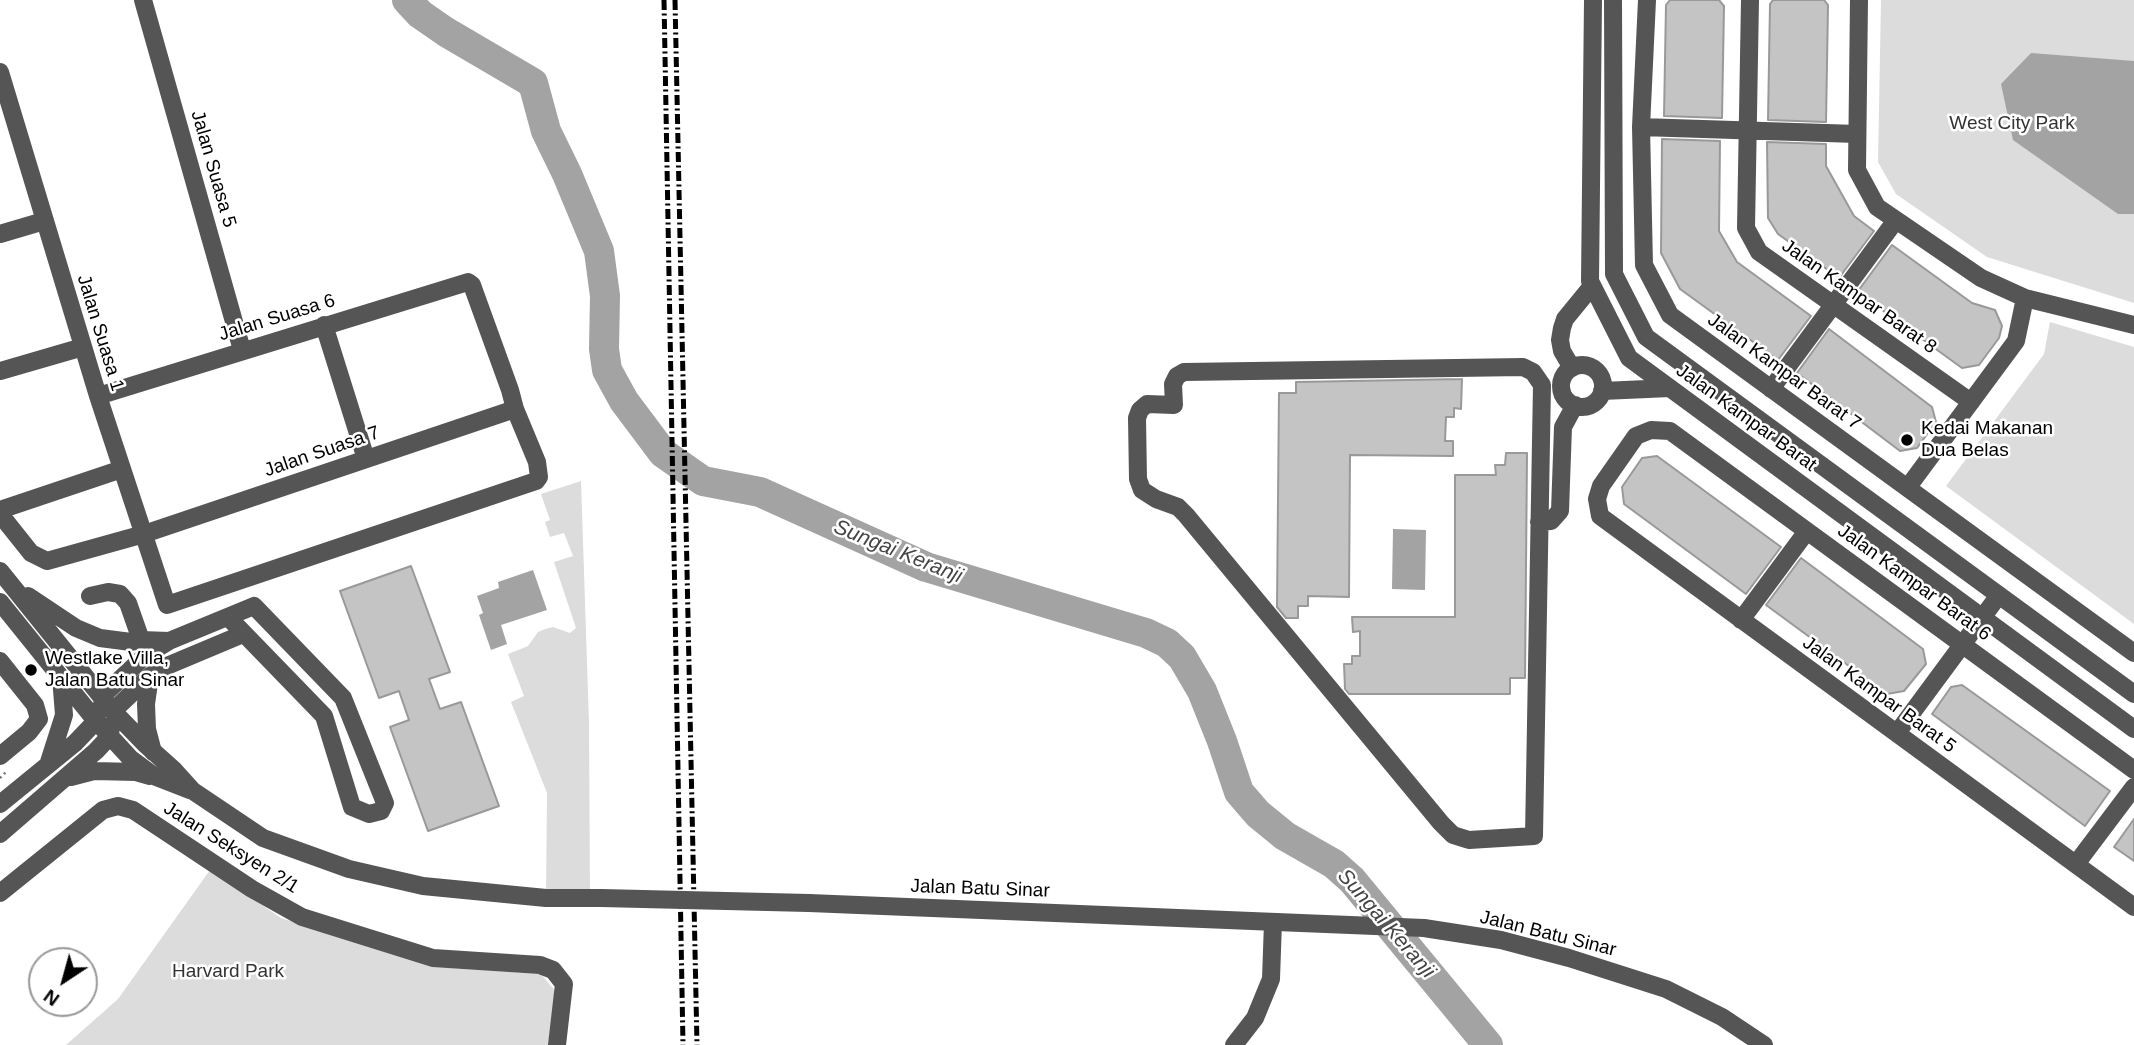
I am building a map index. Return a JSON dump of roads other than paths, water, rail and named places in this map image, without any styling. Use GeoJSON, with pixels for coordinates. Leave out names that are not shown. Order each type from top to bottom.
{"type":"FeatureCollection","features":[{"type":"Feature","properties":{"kind":"street","name":"Jalan Suasa 5"},"geometry":{"type":"LineString","coordinates":[[143,0],[242,350]]}},
{"type":"Feature","properties":{"kind":"street","name":"Jalan Kampar Barat"},"geometry":{"type":"LineString","coordinates":[[1593,0],[1590,281],[1629,358],[2134,729]]}},
{"type":"Feature","properties":{"kind":"street","name":"Jalan Kampar Barat"},"geometry":{"type":"LineString","coordinates":[[1613,0],[1614,274],[1646,337],[2134,694]]}},
{"type":"Feature","properties":{"kind":"street","name":"Jalan Kampar Barat 7"},"geometry":{"type":"LineString","coordinates":[[1647,0],[1641,127],[1644,265],[1670,315],[2134,653]]}},
{"type":"Feature","properties":{"kind":"street","name":"Jalan Kampar Barat 8"},"geometry":{"type":"LineString","coordinates":[[1750,0],[1746,228],[1759,252],[1971,402]]}},
{"type":"Feature","properties":{"kind":"street"},"geometry":{"type":"LineString","coordinates":[[1859,0],[1857,170],[1877,207],[1981,278],[2025,298],[2134,325]]}},
{"type":"Feature","properties":{"kind":"street"},"geometry":{"type":"LineString","coordinates":[[1593,49],[1613,49]]}},
{"type":"Feature","properties":{"kind":"street","name":"Jalan Suasa 1"},"geometry":{"type":"LineString","coordinates":[[0,72],[6,112],[44,221],[167,605],[536,481],[539,477],[537,462],[515,409]]}},
{"type":"Feature","properties":{"kind":"street"},"geometry":{"type":"LineString","coordinates":[[1641,127],[1857,134]]}},
{"type":"Feature","properties":{"kind":"street"},"geometry":{"type":"LineString","coordinates":[[1771,389],[1896,220]]}},
{"type":"Feature","properties":{"kind":"street"},"geometry":{"type":"LineString","coordinates":[[0,234],[44,221]]}},
{"type":"Feature","properties":{"kind":"street","name":"Jalan Suasa 6"},"geometry":{"type":"LineString","coordinates":[[98,396],[468,282],[472,285],[515,409]]}},
{"type":"Feature","properties":{"kind":"street"},"geometry":{"type":"LineString","coordinates":[[1572,368],[1562,352],[1562,328],[1565,318],[1592,286]]}},
{"type":"Feature","properties":{"kind":"street"},"geometry":{"type":"LineString","coordinates":[[1908,487],[2016,341],[2025,298]]}},
{"type":"Feature","properties":{"kind":"street"},"geometry":{"type":"LineString","coordinates":[[324,325],[366,459]]}},
{"type":"Feature","properties":{"kind":"street"},"geometry":{"type":"LineString","coordinates":[[0,371],[83,347]]}},
{"type":"Feature","properties":{"kind":"street"},"geometry":{"type":"LineString","coordinates":[[1584,365],[1597,371],[1603,384],[1595,403],[1588,406],[1574,405],[1564,397],[1561,384],[1572,368],[1584,365]]}},
{"type":"Feature","properties":{"kind":"street"},"geometry":{"type":"LineString","coordinates":[[1523,367],[1533,372],[1542,385],[1539,522],[1534,835],[1469,840],[1453,835],[1441,823],[1186,515],[1178,508],[1142,490],[1138,479],[1137,418],[1140,410],[1147,404],[1174,405],[1174,384],[1177,376],[1184,372],[1523,367]]}},
{"type":"Feature","properties":{"kind":"street"},"geometry":{"type":"LineString","coordinates":[[1602,391],[1670,388]]}},
{"type":"Feature","properties":{"kind":"street"},"geometry":{"type":"LineString","coordinates":[[1539,522],[1551,521],[1560,511],[1563,427],[1574,405]]}},
{"type":"Feature","properties":{"kind":"street","name":"Jalan Suasa 7"},"geometry":{"type":"LineString","coordinates":[[0,512],[30,553],[47,562],[144,534],[515,409]]}},
{"type":"Feature","properties":{"kind":"street","name":"Jalan Kampar Barat 6"},"geometry":{"type":"LineString","coordinates":[[1600,516],[1597,499],[1601,486],[1636,436],[1651,430],[1670,431],[2134,770]]}},
{"type":"Feature","properties":{"kind":"street"},"geometry":{"type":"LineString","coordinates":[[0,512],[122,470]]}},
{"type":"Feature","properties":{"kind":"street","name":"Jalan Kampar Barat 5"},"geometry":{"type":"LineString","coordinates":[[1600,516],[2134,907]]}},
{"type":"Feature","properties":{"kind":"street"},"geometry":{"type":"LineString","coordinates":[[1741,620],[1807,531]]}},
{"type":"Feature","properties":{"kind":"street"},"geometry":{"type":"LineString","coordinates":[[6,578],[76,628],[100,638],[131,642],[169,641]]}},
{"type":"Feature","properties":{"kind":"street","name":"Jalan Batu Sinar"},"geometry":{"type":"LineString","coordinates":[[6,578],[113,711],[193,791],[263,838],[349,869],[423,886],[546,898],[809,903],[1424,928],[1501,940],[1569,958],[1666,989],[1722,1017],[1764,1045]]}},
{"type":"Feature","properties":{"kind":"street"},"geometry":{"type":"LineString","coordinates":[[90,596],[108,592],[120,594],[128,603],[141,640]]}},
{"type":"Feature","properties":{"kind":"street"},"geometry":{"type":"LineString","coordinates":[[1897,733],[1999,595]]}},
{"type":"Feature","properties":{"kind":"street","name":"Jalan Batu Sinar"},"geometry":{"type":"LineString","coordinates":[[0,602],[96,721],[131,759],[154,776],[193,791]]}},
{"type":"Feature","properties":{"kind":"street"},"geometry":{"type":"LineString","coordinates":[[0,804],[75,743],[96,721],[101,696],[146,654],[169,641],[254,606],[343,698],[385,803],[381,811],[369,814],[352,807],[324,716],[228,617]]}},
{"type":"Feature","properties":{"kind":"street"},"geometry":{"type":"LineString","coordinates":[[0,834],[96,751],[110,736],[113,711],[150,676],[175,661],[243,634]]}},
{"type":"Feature","properties":{"kind":"street"},"geometry":{"type":"LineString","coordinates":[[0,661],[36,705],[39,719],[29,732],[0,756]]}},
{"type":"Feature","properties":{"kind":"street"},"geometry":{"type":"LineString","coordinates":[[150,676],[146,704],[147,729],[153,752]]}},
{"type":"Feature","properties":{"kind":"street"},"geometry":{"type":"LineString","coordinates":[[48,765],[63,726],[65,712],[61,677]]}},
{"type":"Feature","properties":{"kind":"street"},"geometry":{"type":"LineString","coordinates":[[65,779],[94,771],[136,772],[154,776]]}},
{"type":"Feature","properties":{"kind":"street"},"geometry":{"type":"LineString","coordinates":[[2076,864],[2134,787]]}},
{"type":"Feature","properties":{"kind":"street","name":"Jalan Seksyen 2/1"},"geometry":{"type":"LineString","coordinates":[[0,892],[103,810],[118,806],[133,810],[252,889],[302,917],[433,958],[540,965],[553,970],[564,984],[557,1045]]}},
{"type":"Feature","properties":{"kind":"street"},"geometry":{"type":"LineString","coordinates":[[1234,1045],[1255,1018],[1271,979],[1273,922]]}},
{"type":"Feature","properties":{"kind":"waterway","name":"Sungai Keranji"},"geometry":{"type":"LineString","coordinates":[[407,0],[420,14],[446,32],[533,83],[546,131],[599,251],[605,296],[604,349],[607,370],[624,401],[663,453],[703,481],[760,492],[926,567],[1146,633],[1167,643],[1182,657],[1202,691],[1239,792],[1258,814],[1285,836],[1334,864],[1352,880],[1488,1045]]}},
{"type":"Feature","properties":{"kind":"railway"},"geometry":{"type":"LineString","coordinates":[[664,0],[683,1045]]}},
{"type":"Feature","properties":{"kind":"railway"},"geometry":{"type":"LineString","coordinates":[[675,0],[697,1045]]}},
{"type":"Feature","properties":{"kind":"place","name":"Kedai Makanan Dua Belas"},"geometry":{"type":"Point","coordinates":[1907,440]}},
{"type":"Feature","properties":{"kind":"place","name":"Westlake Villa, Jalan Batu Sinar"},"geometry":{"type":"Point","coordinates":[31,670]}},
{"type":"Feature","properties":{"kind":"park label","name":"West City Park"},"geometry":{"type":"Point","coordinates":[2012,124]}},
{"type":"Feature","properties":{"kind":"park label","name":"Harvard Park"},"geometry":{"type":"Point","coordinates":[228,972]}}]}
